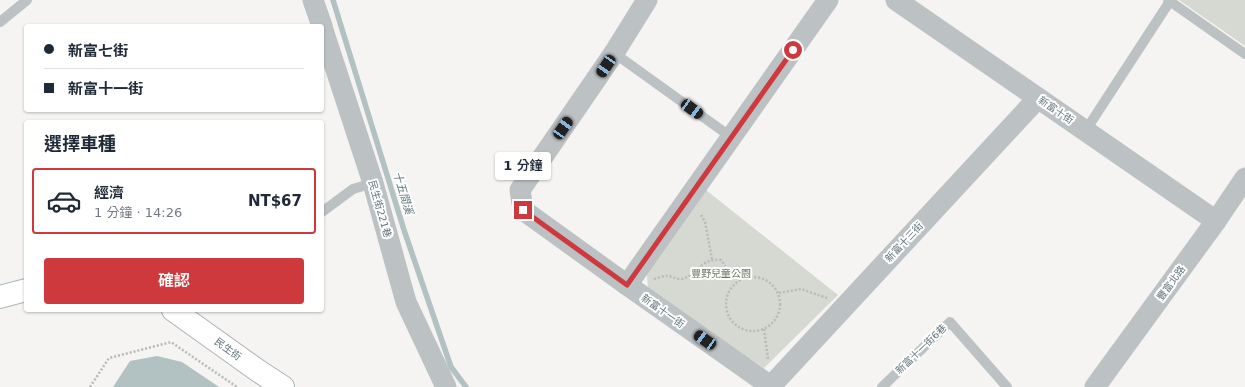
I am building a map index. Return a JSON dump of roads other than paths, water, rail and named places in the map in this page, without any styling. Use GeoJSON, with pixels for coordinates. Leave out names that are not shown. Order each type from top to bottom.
{"type":"FeatureCollection","features":[{"type":"Feature","properties":{"kind":"street","name":"民生街221巷"},"geometry":{"type":"LineString","coordinates":[[313,0],[321,24]]}},
{"type":"Feature","properties":{"kind":"street","name":"新富十一街"},"geometry":{"type":"LineString","coordinates":[[647,0],[614,53],[520,190],[523,210],[771,386]]}},
{"type":"Feature","properties":{"kind":"street"},"geometry":{"type":"LineString","coordinates":[[627,285],[828,0]]}},
{"type":"Feature","properties":{"kind":"street","name":"新富十街"},"geometry":{"type":"LineString","coordinates":[[896,0],[1216,220]]}},
{"type":"Feature","properties":{"kind":"street","name":"民生街221巷"},"geometry":{"type":"LineString","coordinates":[[324,32],[373,183],[406,302],[446,387]]}},
{"type":"Feature","properties":{"kind":"street","name":"新富十三街"},"geometry":{"type":"LineString","coordinates":[[771,386],[1038,98]]}},
{"type":"Feature","properties":{"kind":"street","name":"豐富北路"},"geometry":{"type":"LineString","coordinates":[[1095,387],[1245,178]]}},
{"type":"Feature","properties":{"kind":"street"},"geometry":{"type":"LineString","coordinates":[[0,297],[24,291]]}},
{"type":"Feature","properties":{"kind":"street","name":"民生街"},"geometry":{"type":"LineString","coordinates":[[184,312],[257,370],[283,387]]}},
{"type":"Feature","properties":{"kind":"lane"},"geometry":{"type":"LineString","coordinates":[[0,22],[27,0]]}},
{"type":"Feature","properties":{"kind":"lane"},"geometry":{"type":"LineString","coordinates":[[1086,130],[1169,1],[1245,54]]}},
{"type":"Feature","properties":{"kind":"lane"},"geometry":{"type":"LineString","coordinates":[[614,53],[731,137]]}},
{"type":"Feature","properties":{"kind":"lane"},"geometry":{"type":"LineString","coordinates":[[324,211],[353,189],[373,183]]}},
{"type":"Feature","properties":{"kind":"lane","name":"新富十一街6巷"},"geometry":{"type":"LineString","coordinates":[[882,387],[950,322],[1007,387]]}},
{"type":"Feature","properties":{"kind":"waterway","name":"十五間溪"},"geometry":{"type":"LineString","coordinates":[[333,0],[404,230],[451,367],[466,387]]}},
{"type":"Feature","properties":{"kind":"park label","name":"豐野兒童公園"},"geometry":{"type":"Point","coordinates":[721,273]}}]}
